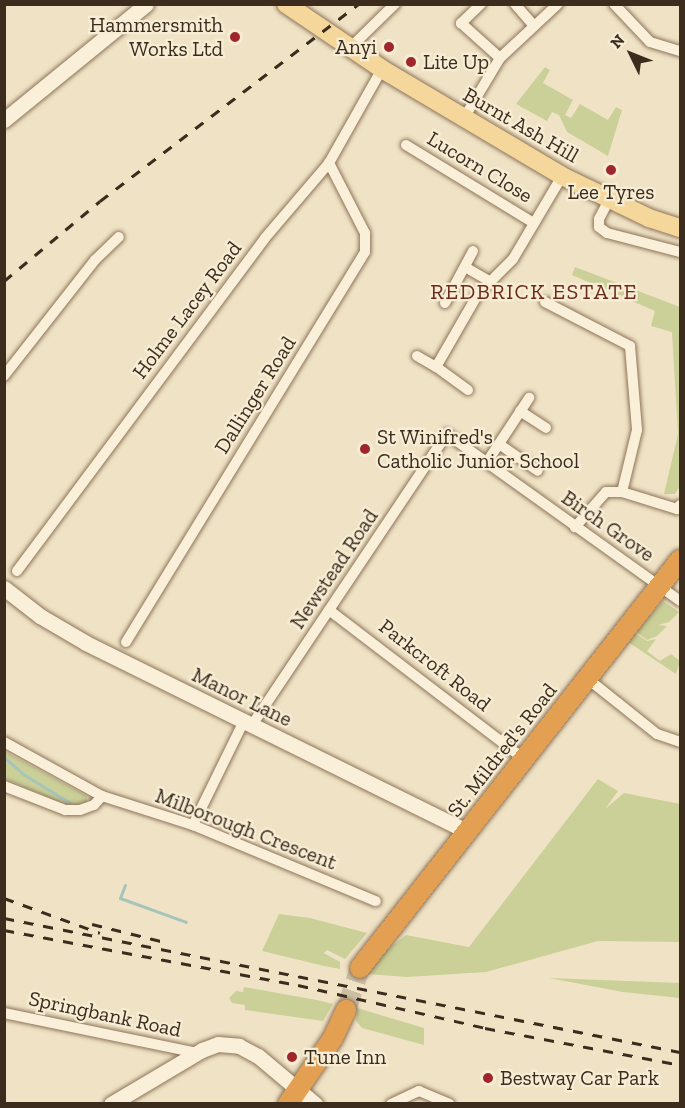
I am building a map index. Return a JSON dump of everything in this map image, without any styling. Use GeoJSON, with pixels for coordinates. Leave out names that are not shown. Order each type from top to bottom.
{"type":"FeatureCollection","features":[{"type":"Feature","properties":{"kind":"highway","name":"St. Mildred's Road"},"geometry":{"type":"LineString","coordinates":[[360,968],[469,832],[518,756],[597,685],[660,586],[681,560]]}},
{"type":"Feature","properties":{"kind":"highway"},"geometry":{"type":"LineString","coordinates":[[288,1104],[338,1029],[346,1010]]}},
{"type":"Feature","properties":{"kind":"main road","name":"Burnt Ash Hill"},"geometry":{"type":"LineString","coordinates":[[298,8],[350,48],[382,69],[562,176],[609,200],[681,228]]}},
{"type":"Feature","properties":{"kind":"street"},"geometry":{"type":"LineString","coordinates":[[4,120],[146,4]]}},
{"type":"Feature","properties":{"kind":"street"},"geometry":{"type":"LineString","coordinates":[[350,48],[395,4]]}},
{"type":"Feature","properties":{"kind":"street"},"geometry":{"type":"LineString","coordinates":[[481,4],[460,23],[500,58]]}},
{"type":"Feature","properties":{"kind":"street"},"geometry":{"type":"LineString","coordinates":[[515,4],[534,26]]}},
{"type":"Feature","properties":{"kind":"street"},"geometry":{"type":"LineString","coordinates":[[464,118],[500,58],[558,4]]}},
{"type":"Feature","properties":{"kind":"street"},"geometry":{"type":"LineString","coordinates":[[614,4],[650,42],[681,51]]}},
{"type":"Feature","properties":{"kind":"street","name":"Holme Lacey Road"},"geometry":{"type":"LineString","coordinates":[[17,571],[265,238],[329,163],[382,69]]}},
{"type":"Feature","properties":{"kind":"street","name":"Lucorn Close"},"geometry":{"type":"LineString","coordinates":[[406,145],[534,223]]}},
{"type":"Feature","properties":{"kind":"street","name":"Dallinger Road"},"geometry":{"type":"LineString","coordinates":[[126,642],[365,252],[364,233],[329,163]]}},
{"type":"Feature","properties":{"kind":"street"},"geometry":{"type":"LineString","coordinates":[[436,367],[478,294],[513,259],[562,176]]}},
{"type":"Feature","properties":{"kind":"street"},"geometry":{"type":"LineString","coordinates":[[609,200],[598,219],[599,227],[607,233],[681,252]]}},
{"type":"Feature","properties":{"kind":"street"},"geometry":{"type":"LineString","coordinates":[[4,376],[95,260],[119,237]]}},
{"type":"Feature","properties":{"kind":"street"},"geometry":{"type":"LineString","coordinates":[[445,303],[474,250]]}},
{"type":"Feature","properties":{"kind":"street"},"geometry":{"type":"LineString","coordinates":[[465,267],[491,282]]}},
{"type":"Feature","properties":{"kind":"street"},"geometry":{"type":"LineString","coordinates":[[545,302],[630,346],[637,430],[622,492]]}},
{"type":"Feature","properties":{"kind":"street"},"geometry":{"type":"LineString","coordinates":[[417,356],[468,390]]}},
{"type":"Feature","properties":{"kind":"street"},"geometry":{"type":"LineString","coordinates":[[487,462],[529,398]]}},
{"type":"Feature","properties":{"kind":"street"},"geometry":{"type":"LineString","coordinates":[[520,411],[546,428]]}},
{"type":"Feature","properties":{"kind":"street","name":"Birch Grove"},"geometry":{"type":"LineString","coordinates":[[447,434],[575,527],[660,586],[671,591],[680,601]]}},
{"type":"Feature","properties":{"kind":"street","name":"Newstead Road"},"geometry":{"type":"LineString","coordinates":[[193,825],[248,723],[329,610],[447,434]]}},
{"type":"Feature","properties":{"kind":"street"},"geometry":{"type":"LineString","coordinates":[[499,444],[538,471]]}},
{"type":"Feature","properties":{"kind":"street"},"geometry":{"type":"LineString","coordinates":[[575,527],[597,499],[606,492],[622,492],[677,508],[681,505]]}},
{"type":"Feature","properties":{"kind":"street","name":"Manor Lane"},"geometry":{"type":"LineString","coordinates":[[4,588],[40,616],[86,643],[469,832]]}},
{"type":"Feature","properties":{"kind":"street","name":"Parkcroft Road"},"geometry":{"type":"LineString","coordinates":[[329,610],[518,756]]}},
{"type":"Feature","properties":{"kind":"street"},"geometry":{"type":"LineString","coordinates":[[597,685],[657,734],[681,742]]}},
{"type":"Feature","properties":{"kind":"street","name":"Milborough Crescent"},"geometry":{"type":"LineString","coordinates":[[4,742],[102,796],[193,825],[376,901]]}},
{"type":"Feature","properties":{"kind":"street"},"geometry":{"type":"LineString","coordinates":[[4,786],[65,810],[80,810],[102,796]]}},
{"type":"Feature","properties":{"kind":"street","name":"Springbank Road"},"geometry":{"type":"LineString","coordinates":[[4,1013],[197,1053]]}},
{"type":"Feature","properties":{"kind":"street"},"geometry":{"type":"LineString","coordinates":[[111,1104],[197,1053],[218,1044],[239,1046],[300,1087],[315,1104]]}},
{"type":"Feature","properties":{"kind":"street"},"geometry":{"type":"LineString","coordinates":[[391,1104],[405,1094],[419,1091],[448,1104]]}},
{"type":"Feature","properties":{"kind":"green space"},"geometry":{"type":"Polygon","coordinates":[[[545,67],[550,70],[543,83],[573,100],[565,115],[571,118],[580,104],[608,120],[616,107],[622,110],[608,156],[567,132],[559,115],[552,112],[547,121],[516,104],[545,67]]]}},
{"type":"Feature","properties":{"kind":"green space"},"geometry":{"type":"Polygon","coordinates":[[[575,267],[680,307],[680,486],[675,494],[664,494],[678,434],[672,332],[651,326],[655,311],[572,275],[575,267]]]}},
{"type":"Feature","properties":{"kind":"green space"},"geometry":{"type":"Polygon","coordinates":[[[663,601],[679,612],[669,622],[658,625],[667,626],[657,636],[647,640],[636,632],[663,601]]]}},
{"type":"Feature","properties":{"kind":"green space"},"geometry":{"type":"Polygon","coordinates":[[[635,633],[647,641],[656,639],[647,651],[660,661],[671,654],[680,661],[676,674],[628,642],[635,633]]]}},
{"type":"Feature","properties":{"kind":"green space"},"geometry":{"type":"Polygon","coordinates":[[[4,751],[87,796],[87,802],[71,807],[5,779],[4,751]]]}},
{"type":"Feature","properties":{"kind":"green space"},"geometry":{"type":"Polygon","coordinates":[[[598,779],[618,791],[605,809],[624,793],[680,804],[680,942],[598,941],[486,972],[407,977],[368,974],[384,952],[406,935],[469,947],[598,779]]]}},
{"type":"Feature","properties":{"kind":"green space"},"geometry":{"type":"Polygon","coordinates":[[[279,914],[310,918],[367,933],[345,959],[327,950],[324,953],[340,962],[340,969],[324,966],[262,951],[279,914]]]}},
{"type":"Feature","properties":{"kind":"green space"},"geometry":{"type":"Polygon","coordinates":[[[549,978],[680,983],[680,998],[623,992],[549,978]]]}},
{"type":"Feature","properties":{"kind":"green space"},"geometry":{"type":"Polygon","coordinates":[[[244,987],[333,1004],[323,1021],[245,1010],[245,1005],[232,1003],[229,998],[236,991],[243,992],[244,987]]]}},
{"type":"Feature","properties":{"kind":"green space"},"geometry":{"type":"Polygon","coordinates":[[[357,1008],[424,1028],[424,1045],[362,1028],[356,1021],[357,1008]]]}},
{"type":"Feature","properties":{"kind":"waterway"},"geometry":{"type":"LineString","coordinates":[[4,757],[23,774],[70,803]]}},
{"type":"Feature","properties":{"kind":"waterway"},"geometry":{"type":"LineString","coordinates":[[125,885],[120,898],[186,922]]}},
{"type":"Feature","properties":{"kind":"tunnel"},"geometry":{"type":"LineString","coordinates":[[346,1010],[360,968]]}},
{"type":"Feature","properties":{"kind":"railway"},"geometry":{"type":"LineString","coordinates":[[4,281],[100,201],[359,4]]}},
{"type":"Feature","properties":{"kind":"railway"},"geometry":{"type":"LineString","coordinates":[[4,898],[100,933]]}},
{"type":"Feature","properties":{"kind":"railway"},"geometry":{"type":"LineString","coordinates":[[4,918],[680,1052]]}},
{"type":"Feature","properties":{"kind":"railway"},"geometry":{"type":"LineString","coordinates":[[92,924],[165,942]]}},
{"type":"Feature","properties":{"kind":"railway"},"geometry":{"type":"LineString","coordinates":[[4,930],[298,985],[485,1028],[680,1065]]}},
{"type":"Feature","properties":{"kind":"place","name":"Hammersmith Works Ltd"},"geometry":{"type":"Point","coordinates":[235,37]}},
{"type":"Feature","properties":{"kind":"place","name":"Anyi"},"geometry":{"type":"Point","coordinates":[389,47]}},
{"type":"Feature","properties":{"kind":"place","name":"Lite Up"},"geometry":{"type":"Point","coordinates":[411,62]}},
{"type":"Feature","properties":{"kind":"place","name":"Lee Tyres"},"geometry":{"type":"Point","coordinates":[611,170]}},
{"type":"Feature","properties":{"kind":"place","name":"St Winifred's Catholic Junior School"},"geometry":{"type":"Point","coordinates":[365,449]}},
{"type":"Feature","properties":{"kind":"place","name":"Tune Inn"},"geometry":{"type":"Point","coordinates":[292,1057]}},
{"type":"Feature","properties":{"kind":"place","name":"Bestway Car Park"},"geometry":{"type":"Point","coordinates":[488,1078]}},
{"type":"Feature","properties":{"kind":"district","name":"REDBRICK ESTATE"},"geometry":{"type":"Point","coordinates":[534,292]}}]}
